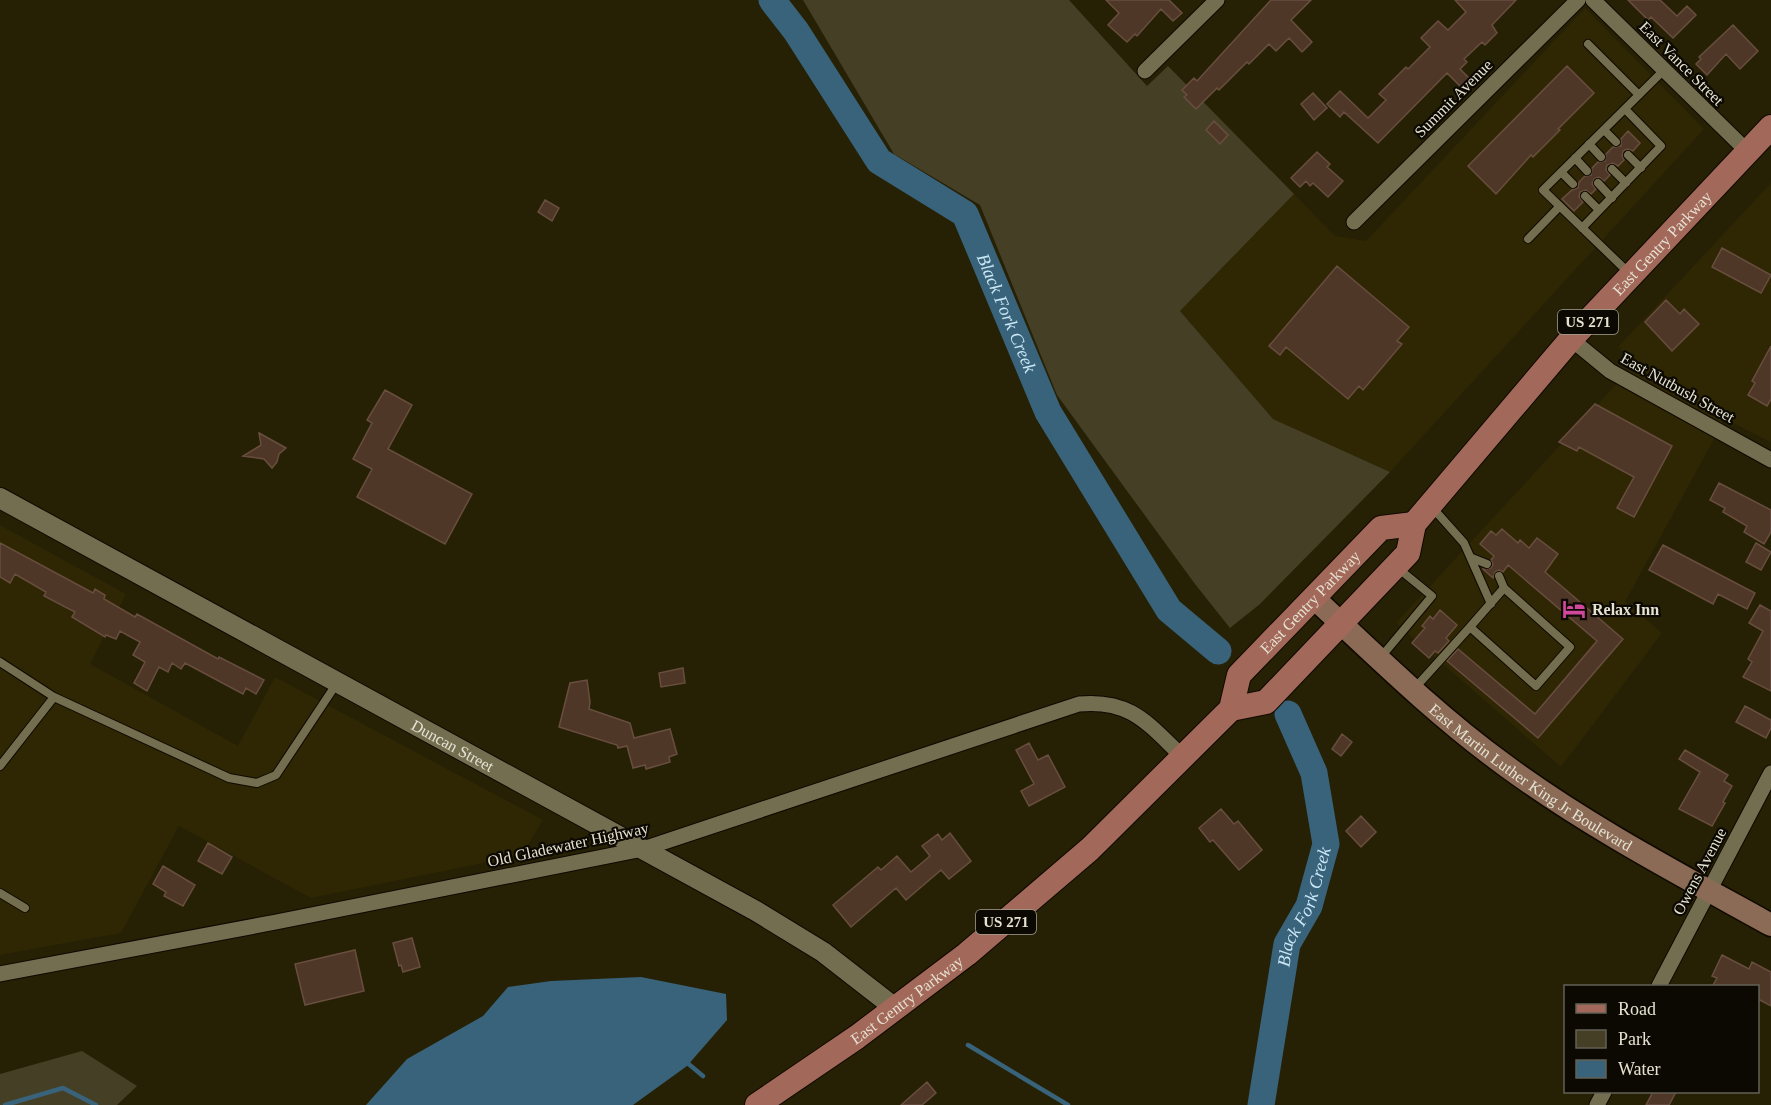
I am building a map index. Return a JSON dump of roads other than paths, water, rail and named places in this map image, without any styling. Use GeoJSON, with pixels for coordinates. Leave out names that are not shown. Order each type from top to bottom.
{"type":"FeatureCollection","features":[{"type":"Feature","properties":{"kind":"main road","name":"East Gentry Parkway"},"geometry":{"type":"LineString","coordinates":[[1231,709],[1266,702],[1396,566],[1408,553],[1414,524],[1571,339],[1771,127]]}},
{"type":"Feature","properties":{"kind":"main road","name":"East Gentry Parkway"},"geometry":{"type":"LineString","coordinates":[[757,1105],[857,1037],[967,954],[1090,849],[1231,709],[1239,675],[1381,528],[1414,524]]}},
{"type":"Feature","properties":{"kind":"main road","name":"East Martin Luther King Jr Boulevard"},"geometry":{"type":"LineString","coordinates":[[1314,598],[1413,690],[1480,747],[1603,830],[1771,925]]}},
{"type":"Feature","properties":{"kind":"street"},"geometry":{"type":"LineString","coordinates":[[1145,71],[1217,0]]}},
{"type":"Feature","properties":{"kind":"street","name":"Summit Avenue"},"geometry":{"type":"LineString","coordinates":[[1354,222],[1578,0]]}},
{"type":"Feature","properties":{"kind":"street","name":"East Vance Street"},"geometry":{"type":"LineString","coordinates":[[1593,0],[1747,151]]}},
{"type":"Feature","properties":{"kind":"street","name":"East Nutbush Street"},"geometry":{"type":"LineString","coordinates":[[1571,339],[1610,371],[1771,460]]}},
{"type":"Feature","properties":{"kind":"street","name":"Duncan Street"},"geometry":{"type":"LineString","coordinates":[[0,498],[756,911],[823,952],[895,1008]]}},
{"type":"Feature","properties":{"kind":"street","name":"Old Gladewater Highway"},"geometry":{"type":"LineString","coordinates":[[0,974],[643,849],[1079,704],[1105,703],[1132,712],[1144,720],[1183,757]]}},
{"type":"Feature","properties":{"kind":"street","name":"Owens Avenue"},"geometry":{"type":"LineString","coordinates":[[1660,985],[1771,773]]}},
{"type":"Feature","properties":{"kind":"lane"},"geometry":{"type":"LineString","coordinates":[[1588,44],[1639,95]]}},
{"type":"Feature","properties":{"kind":"lane"},"geometry":{"type":"LineString","coordinates":[[1631,276],[1543,190],[1664,70]]}},
{"type":"Feature","properties":{"kind":"lane"},"geometry":{"type":"LineString","coordinates":[[1582,228],[1661,146],[1625,109]]}},
{"type":"Feature","properties":{"kind":"lane"},"geometry":{"type":"LineString","coordinates":[[1604,130],[1616,142]]}},
{"type":"Feature","properties":{"kind":"lane"},"geometry":{"type":"LineString","coordinates":[[1589,144],[1601,157]]}},
{"type":"Feature","properties":{"kind":"lane"},"geometry":{"type":"LineString","coordinates":[[1628,155],[1641,168]]}},
{"type":"Feature","properties":{"kind":"lane"},"geometry":{"type":"LineString","coordinates":[[1575,158],[1587,171]]}},
{"type":"Feature","properties":{"kind":"lane"},"geometry":{"type":"LineString","coordinates":[[1612,169],[1626,183]]}},
{"type":"Feature","properties":{"kind":"lane"},"geometry":{"type":"LineString","coordinates":[[1561,172],[1573,184]]}},
{"type":"Feature","properties":{"kind":"lane"},"geometry":{"type":"LineString","coordinates":[[1598,183],[1612,198]]}},
{"type":"Feature","properties":{"kind":"lane"},"geometry":{"type":"LineString","coordinates":[[1585,196],[1599,210]]}},
{"type":"Feature","properties":{"kind":"lane"},"geometry":{"type":"LineString","coordinates":[[1528,239],[1560,206]]}},
{"type":"Feature","properties":{"kind":"lane"},"geometry":{"type":"LineString","coordinates":[[1430,505],[1464,543],[1491,604]]}},
{"type":"Feature","properties":{"kind":"lane"},"geometry":{"type":"LineString","coordinates":[[1472,558],[1487,564]]}},
{"type":"Feature","properties":{"kind":"lane"},"geometry":{"type":"LineString","coordinates":[[1379,659],[1432,596],[1396,566]]}},
{"type":"Feature","properties":{"kind":"lane"},"geometry":{"type":"LineString","coordinates":[[1470,627],[1536,686],[1569,647],[1504,588],[1499,576]]}},
{"type":"Feature","properties":{"kind":"lane"},"geometry":{"type":"LineString","coordinates":[[1413,690],[1504,588]]}},
{"type":"Feature","properties":{"kind":"lane"},"geometry":{"type":"LineString","coordinates":[[0,662],[54,697],[229,778],[256,783],[276,775],[338,681]]}},
{"type":"Feature","properties":{"kind":"lane"},"geometry":{"type":"LineString","coordinates":[[0,766],[54,697]]}},
{"type":"Feature","properties":{"kind":"lane"},"geometry":{"type":"LineString","coordinates":[[0,893],[26,908]]}},
{"type":"Feature","properties":{"kind":"water"},"geometry":{"type":"Polygon","coordinates":[[[641,977],[726,994],[727,1020],[687,1066],[633,1105],[366,1105],[407,1059],[483,1016],[508,987],[551,981],[641,977]]]}},
{"type":"Feature","properties":{"kind":"waterway","name":"Black Fork Creek"},"geometry":{"type":"LineString","coordinates":[[772,0],[796,31],[879,161],[965,214],[1048,412],[1169,610],[1218,651]]}},
{"type":"Feature","properties":{"kind":"waterway","name":"Black Fork Creek"},"geometry":{"type":"LineString","coordinates":[[1261,1105],[1287,944],[1309,906],[1326,844],[1314,773],[1288,714]]}},
{"type":"Feature","properties":{"kind":"waterway"},"geometry":{"type":"LineString","coordinates":[[968,1045],[1068,1105]]}},
{"type":"Feature","properties":{"kind":"waterway"},"geometry":{"type":"LineString","coordinates":[[685,1061],[703,1076]]}},
{"type":"Feature","properties":{"kind":"waterway"},"geometry":{"type":"LineString","coordinates":[[5,1105],[63,1088],[96,1105]]}},
{"type":"Feature","properties":{"kind":"place","name":"Relax Inn"},"geometry":{"type":"Point","coordinates":[1574,609]}}]}
